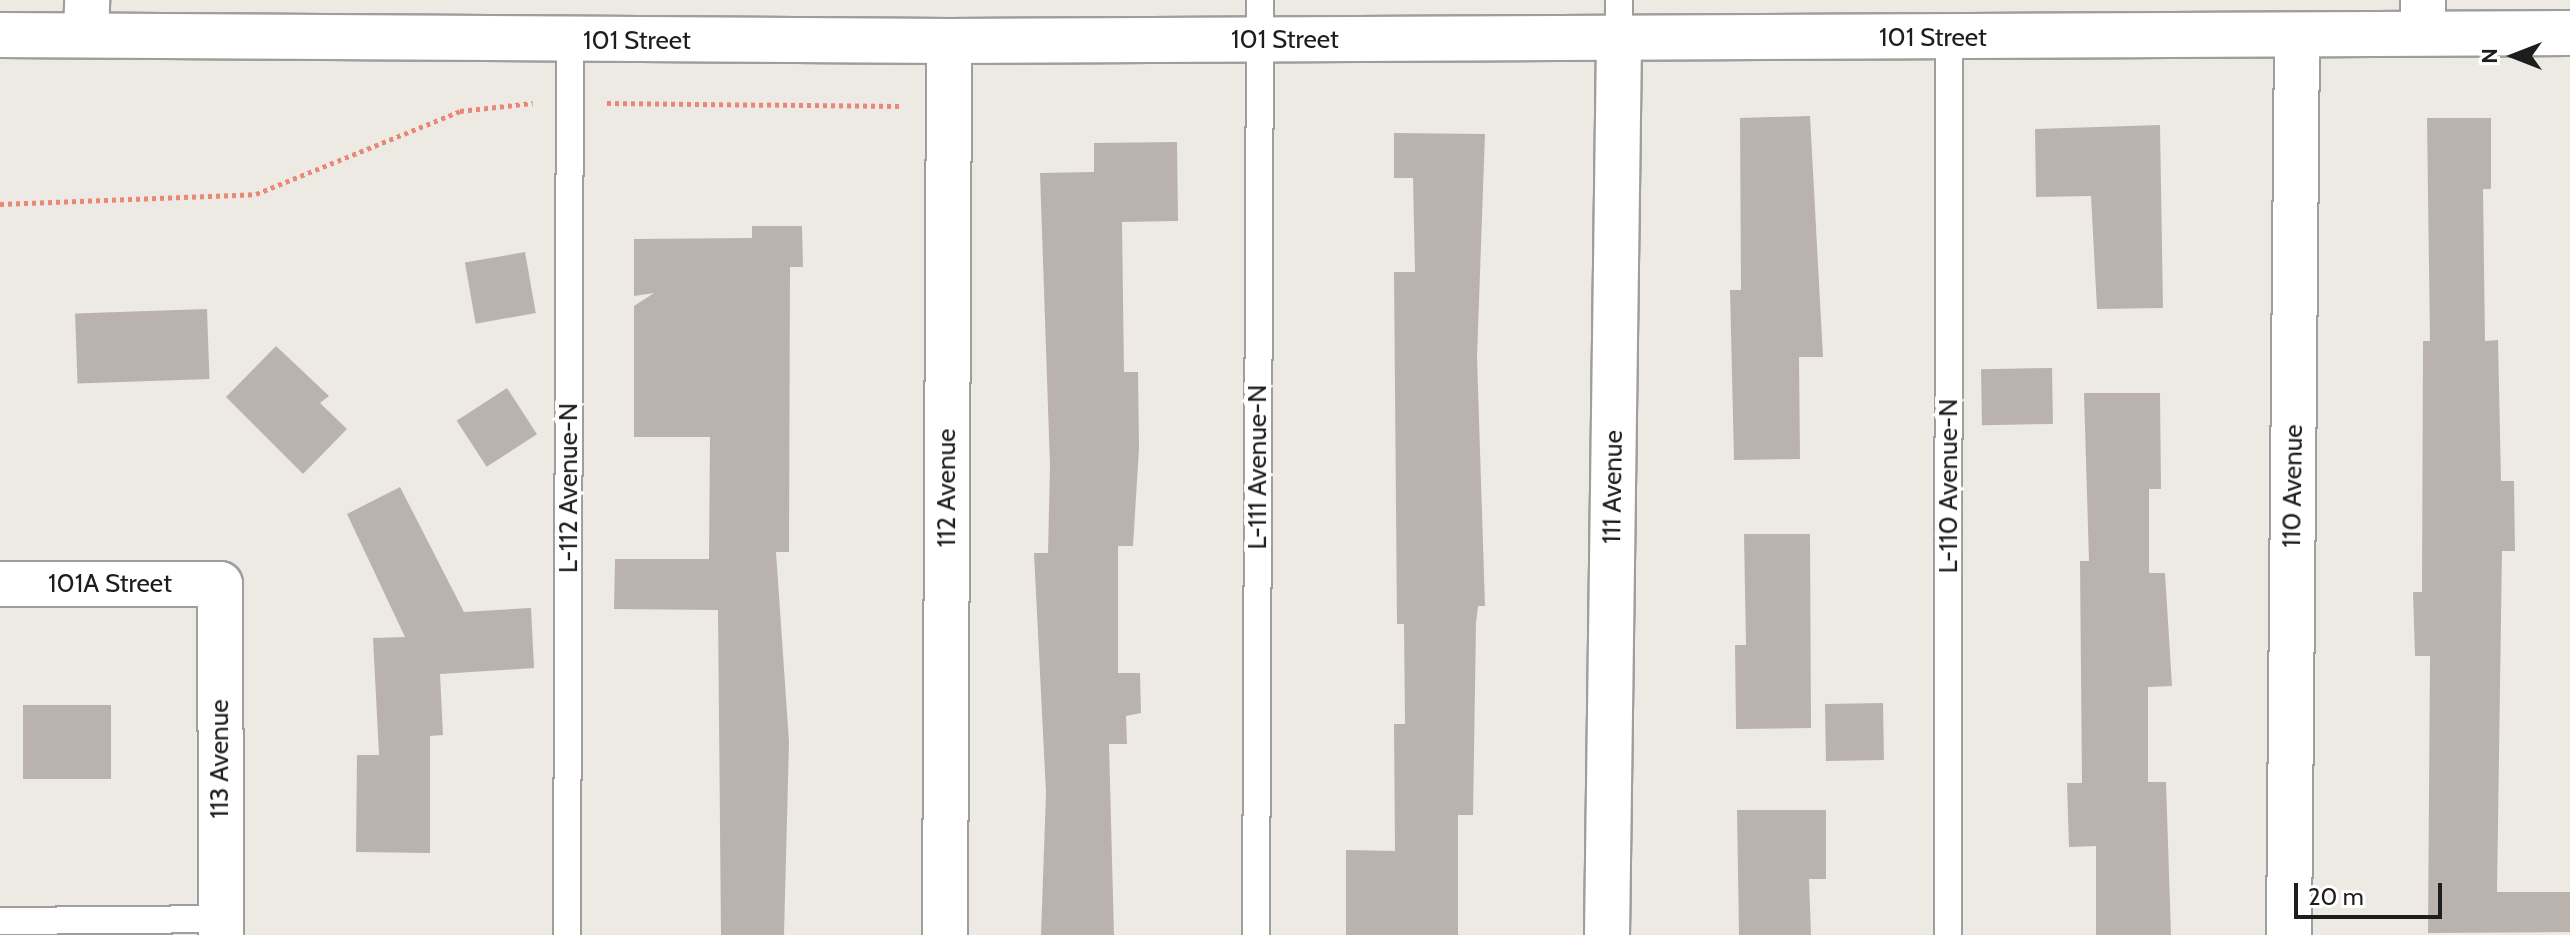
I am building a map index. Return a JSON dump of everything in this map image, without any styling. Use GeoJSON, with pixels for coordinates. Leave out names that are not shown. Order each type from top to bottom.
{"type":"FeatureCollection","features":[{"type":"Feature","properties":{"kind":"street","name":"101 Street"},"geometry":{"type":"LineString","coordinates":[[0,35],[86,18],[570,41],[949,41],[1260,20],[1619,19],[1949,38],[2297,36],[2423,15],[2570,33]]}},
{"type":"Feature","properties":{"kind":"street","name":"111 Avenue"},"geometry":{"type":"LineString","coordinates":[[1607,935],[1619,19]]}},
{"type":"Feature","properties":{"kind":"street","name":"110 Avenue"},"geometry":{"type":"LineString","coordinates":[[2289,935],[2297,36]]}},
{"type":"Feature","properties":{"kind":"street","name":"112 Avenue"},"geometry":{"type":"LineString","coordinates":[[945,935],[949,41]]}},
{"type":"Feature","properties":{"kind":"street","name":"101A Street"},"geometry":{"type":"LineString","coordinates":[[0,584],[220,584]]}},
{"type":"Feature","properties":{"kind":"street","name":"113 Avenue"},"geometry":{"type":"LineString","coordinates":[[220,584],[221,927]]}},
{"type":"Feature","properties":{"kind":"lane","name":"L-111 Avenue-N"},"geometry":{"type":"LineString","coordinates":[[1256,935],[1260,20]]}},
{"type":"Feature","properties":{"kind":"lane","name":"L-110 Avenue-N"},"geometry":{"type":"LineString","coordinates":[[1948,935],[1949,38]]}},
{"type":"Feature","properties":{"kind":"lane","name":"L-112 Avenue-N"},"geometry":{"type":"LineString","coordinates":[[567,935],[570,41]]}},
{"type":"Feature","properties":{"kind":"lane"},"geometry":{"type":"LineString","coordinates":[[0,921],[221,927]]}},
{"type":"Feature","properties":{"kind":"path"},"geometry":{"type":"LineString","coordinates":[[0,204],[256,194],[460,111],[570,102],[949,103]]}},
{"type":"Feature","properties":{"kind":"building"},"geometry":{"type":"Polygon","coordinates":[[[1810,116],[1823,357],[1799,357],[1800,459],[1734,460],[1730,290],[1741,290],[1740,118],[1810,116]]]}},
{"type":"Feature","properties":{"kind":"building"},"geometry":{"type":"Polygon","coordinates":[[[2427,118],[2491,118],[2491,189],[2483,189],[2485,341],[2498,340],[2501,481],[2514,481],[2515,551],[2502,551],[2497,892],[2570,892],[2570,932],[2428,933],[2430,656],[2415,656],[2413,592],[2422,592],[2423,341],[2430,341],[2427,118]]]}},
{"type":"Feature","properties":{"kind":"building"},"geometry":{"type":"Polygon","coordinates":[[[2160,125],[2163,308],[2097,309],[2091,196],[2036,197],[2035,129],[2160,125]]]}},
{"type":"Feature","properties":{"kind":"building"},"geometry":{"type":"Polygon","coordinates":[[[1394,133],[1485,134],[1477,357],[1485,606],[1478,606],[1476,623],[1473,815],[1458,815],[1458,935],[1346,935],[1346,850],[1395,851],[1394,724],[1405,724],[1404,624],[1397,624],[1394,272],[1415,272],[1413,178],[1394,178],[1394,133]]]}},
{"type":"Feature","properties":{"kind":"building"},"geometry":{"type":"Polygon","coordinates":[[[1177,142],[1178,221],[1122,222],[1124,372],[1138,372],[1139,448],[1133,546],[1118,546],[1118,673],[1140,673],[1141,713],[1126,716],[1127,744],[1109,744],[1114,935],[1041,935],[1046,793],[1034,553],[1048,553],[1050,466],[1040,173],[1094,172],[1094,143],[1177,142]]]}},
{"type":"Feature","properties":{"kind":"building"},"geometry":{"type":"Polygon","coordinates":[[[752,226],[802,226],[803,267],[790,267],[789,552],[776,552],[789,742],[784,935],[721,935],[718,610],[614,609],[615,559],[709,559],[710,437],[634,437],[634,306],[654,293],[634,296],[634,239],[752,238],[752,226]]]}},
{"type":"Feature","properties":{"kind":"building"},"geometry":{"type":"Polygon","coordinates":[[[525,252],[536,313],[476,324],[465,263],[525,252]]]}},
{"type":"Feature","properties":{"kind":"building"},"geometry":{"type":"Polygon","coordinates":[[[207,309],[209,379],[78,384],[75,314],[207,309]]]}},
{"type":"Feature","properties":{"kind":"building"},"geometry":{"type":"Polygon","coordinates":[[[276,346],[329,396],[320,403],[347,429],[303,474],[226,397],[276,346]]]}},
{"type":"Feature","properties":{"kind":"building"},"geometry":{"type":"Polygon","coordinates":[[[2052,368],[2053,424],[1982,425],[1981,369],[2052,368]]]}},
{"type":"Feature","properties":{"kind":"building"},"geometry":{"type":"Polygon","coordinates":[[[507,388],[537,434],[487,467],[457,421],[507,388]]]}},
{"type":"Feature","properties":{"kind":"building"},"geometry":{"type":"Polygon","coordinates":[[[2084,393],[2160,393],[2161,489],[2149,489],[2149,573],[2165,573],[2172,686],[2148,687],[2148,782],[2166,782],[2171,935],[2096,935],[2096,846],[2069,847],[2067,783],[2082,783],[2080,561],[2089,561],[2084,393]]]}},
{"type":"Feature","properties":{"kind":"building"},"geometry":{"type":"Polygon","coordinates":[[[400,487],[464,612],[531,608],[534,668],[440,674],[443,735],[430,736],[430,853],[356,852],[357,755],[379,755],[373,638],[405,637],[347,514],[400,487]]]}},
{"type":"Feature","properties":{"kind":"building"},"geometry":{"type":"Polygon","coordinates":[[[1744,534],[1810,534],[1811,728],[1736,729],[1735,645],[1746,645],[1744,534]]]}},
{"type":"Feature","properties":{"kind":"building"},"geometry":{"type":"Polygon","coordinates":[[[1883,703],[1884,760],[1826,761],[1825,704],[1883,703]]]}},
{"type":"Feature","properties":{"kind":"building"},"geometry":{"type":"Polygon","coordinates":[[[23,705],[111,705],[111,779],[23,779],[23,705]]]}},
{"type":"Feature","properties":{"kind":"building"},"geometry":{"type":"Polygon","coordinates":[[[1737,810],[1826,810],[1826,879],[1809,879],[1811,935],[1739,935],[1737,810]]]}}]}
